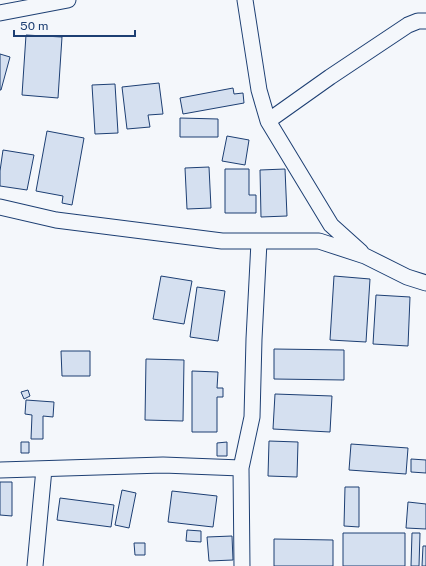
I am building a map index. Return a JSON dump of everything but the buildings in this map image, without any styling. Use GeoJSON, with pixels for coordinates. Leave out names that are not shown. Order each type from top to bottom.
{"type":"FeatureCollection","features":[{"type":"Feature","properties":{"kind":"street"},"geometry":{"type":"LineString","coordinates":[[0,13],[68,0]]}},
{"type":"Feature","properties":{"kind":"street"},"geometry":{"type":"LineString","coordinates":[[245,0],[255,54],[259,90],[268,121],[331,225],[365,256]]}},
{"type":"Feature","properties":{"kind":"street"},"geometry":{"type":"LineString","coordinates":[[268,121],[330,77],[408,25],[418,21],[426,21]]}},
{"type":"Feature","properties":{"kind":"street"},"geometry":{"type":"LineString","coordinates":[[0,207],[56,220],[222,241],[319,241],[365,256],[407,277],[426,283]]}},
{"type":"Feature","properties":{"kind":"street"},"geometry":{"type":"LineString","coordinates":[[242,566],[241,468],[252,417],[259,242]]}},
{"type":"Feature","properties":{"kind":"street"},"geometry":{"type":"LineString","coordinates":[[0,470],[163,464],[241,468]]}},
{"type":"Feature","properties":{"kind":"street"},"geometry":{"type":"LineString","coordinates":[[35,566],[44,469]]}}]}
